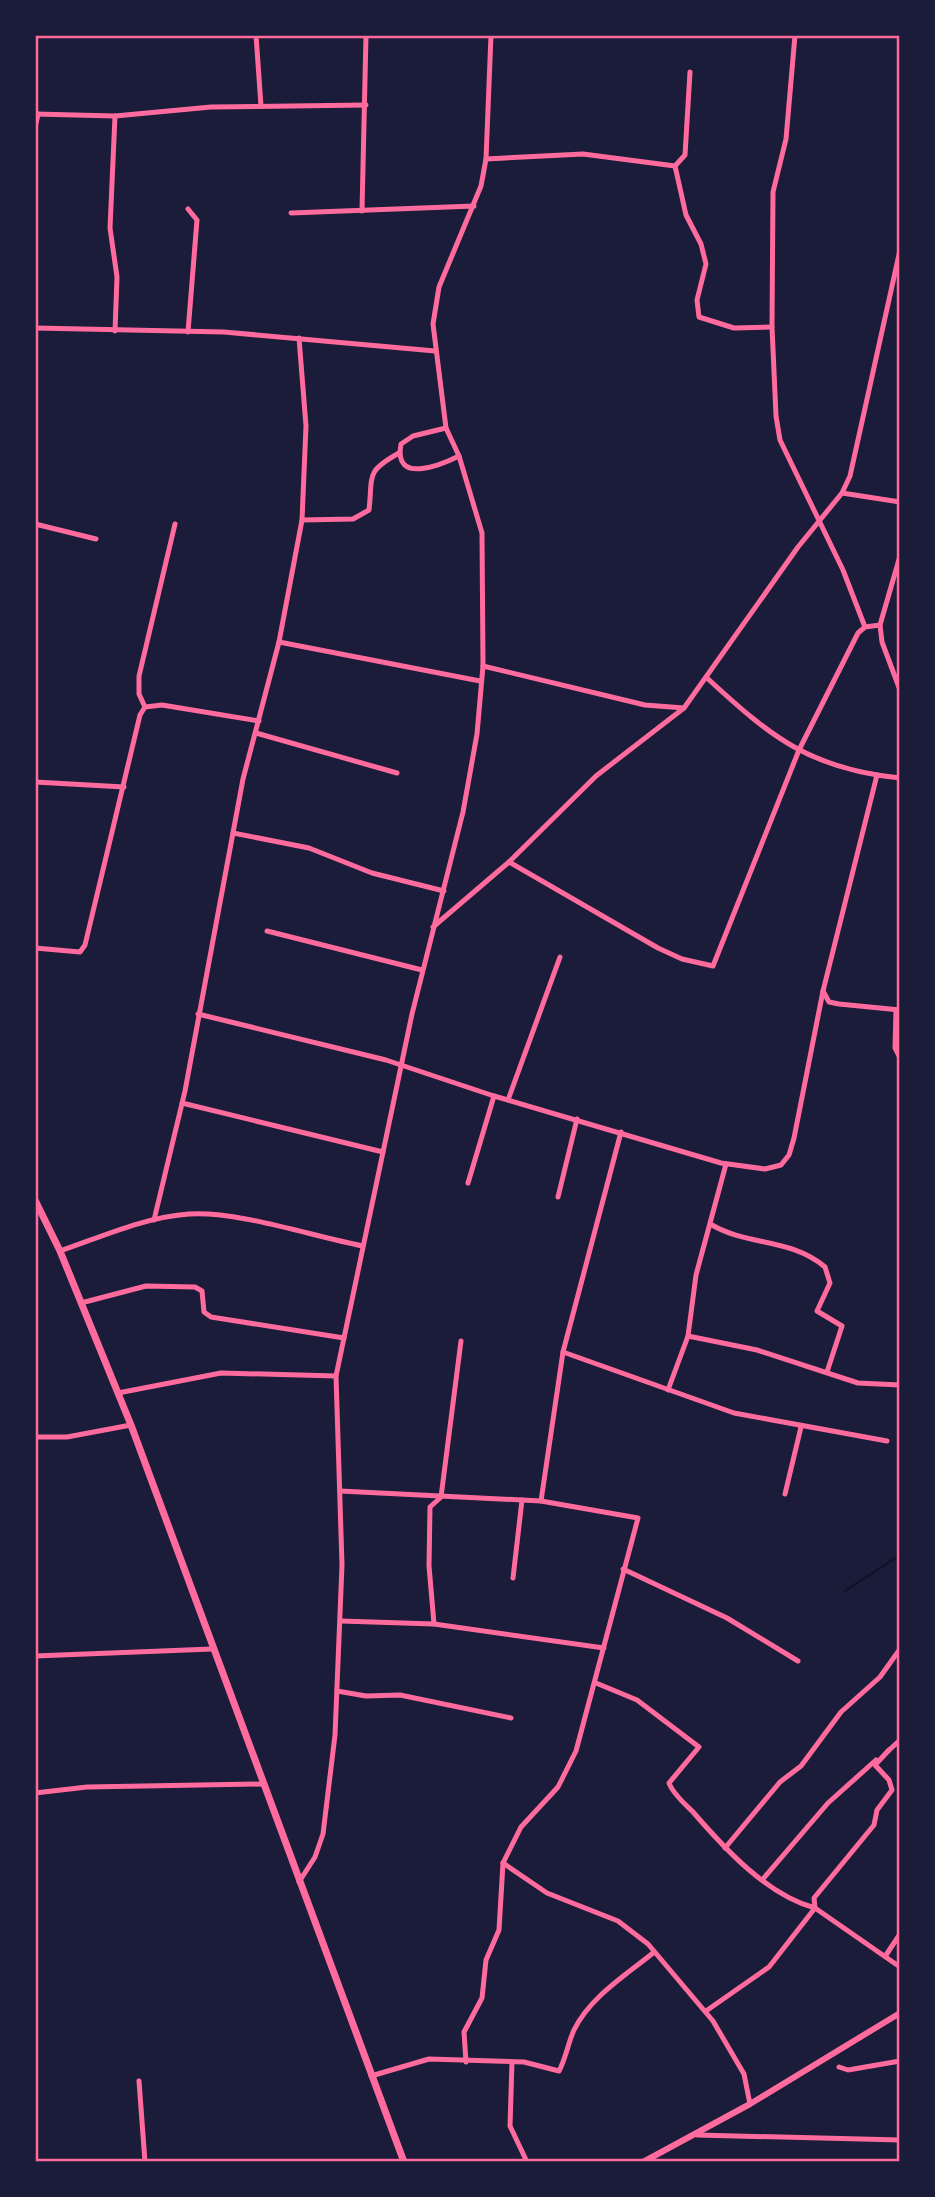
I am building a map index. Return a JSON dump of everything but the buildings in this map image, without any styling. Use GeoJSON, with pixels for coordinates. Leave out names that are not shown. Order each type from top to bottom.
{"type":"FeatureCollection","features":[{"type":"Feature","properties":{"kind":"main road"},"geometry":{"type":"LineString","coordinates":[[35,1200],[60,1251],[131,1425],[404,2162]]}},
{"type":"Feature","properties":{"kind":"street"},"geometry":{"type":"LineString","coordinates":[[256,35],[261,106]]}},
{"type":"Feature","properties":{"kind":"street"},"geometry":{"type":"LineString","coordinates":[[362,211],[366,35]]}},
{"type":"Feature","properties":{"kind":"street"},"geometry":{"type":"LineString","coordinates":[[299,1882],[315,1857],[323,1835],[337,1691],[341,1621],[336,1376],[422,970],[444,891],[473,758],[483,666],[482,534],[459,456],[446,429],[433,324],[439,287],[474,206],[486,159],[486,88],[491,35]]}},
{"type":"Feature","properties":{"kind":"street"},"geometry":{"type":"LineString","coordinates":[[795,35],[786,139],[773,192],[772,327],[780,440],[843,570],[865,627]]}},
{"type":"Feature","properties":{"kind":"street"},"geometry":{"type":"LineString","coordinates":[[675,166],[685,155],[690,72]]}},
{"type":"Feature","properties":{"kind":"street"},"geometry":{"type":"LineString","coordinates":[[35,128],[37,114],[115,116],[261,106],[366,105]]}},
{"type":"Feature","properties":{"kind":"street"},"geometry":{"type":"LineString","coordinates":[[115,116],[110,228],[117,277],[115,331]]}},
{"type":"Feature","properties":{"kind":"street"},"geometry":{"type":"LineString","coordinates":[[486,159],[583,154],[675,166]]}},
{"type":"Feature","properties":{"kind":"street"},"geometry":{"type":"LineString","coordinates":[[675,166],[686,215],[701,244],[706,264],[697,300],[699,317],[734,328],[772,327]]}},
{"type":"Feature","properties":{"kind":"street"},"geometry":{"type":"LineString","coordinates":[[290,213],[474,206]]}},
{"type":"Feature","properties":{"kind":"street"},"geometry":{"type":"LineString","coordinates":[[188,209],[197,220],[188,332]]}},
{"type":"Feature","properties":{"kind":"street"},"geometry":{"type":"LineString","coordinates":[[433,927],[509,862],[596,776],[684,708],[708,678],[768,589],[842,493],[850,476],[900,250]]}},
{"type":"Feature","properties":{"kind":"street"},"geometry":{"type":"LineString","coordinates":[[35,328],[299,338],[435,351]]}},
{"type":"Feature","properties":{"kind":"street"},"geometry":{"type":"LineString","coordinates":[[154,1220],[182,1103],[233,833],[279,642],[302,520],[306,426],[299,338]]}},
{"type":"Feature","properties":{"kind":"street"},"geometry":{"type":"LineString","coordinates":[[446,429],[413,436],[401,444],[399,453],[405,463],[415,470],[433,469],[459,456]]}},
{"type":"Feature","properties":{"kind":"street"},"geometry":{"type":"LineString","coordinates":[[302,520],[361,517],[369,510],[370,479],[375,467],[399,453]]}},
{"type":"Feature","properties":{"kind":"street"},"geometry":{"type":"LineString","coordinates":[[842,493],[900,502]]}},
{"type":"Feature","properties":{"kind":"street"},"geometry":{"type":"LineString","coordinates":[[35,524],[96,539]]}},
{"type":"Feature","properties":{"kind":"street"},"geometry":{"type":"LineString","coordinates":[[35,948],[71,954],[80,952],[85,946],[145,707],[139,694],[139,677],[175,524]]}},
{"type":"Feature","properties":{"kind":"street"},"geometry":{"type":"LineString","coordinates":[[900,556],[880,625],[881,642],[900,690]]}},
{"type":"Feature","properties":{"kind":"street"},"geometry":{"type":"LineString","coordinates":[[509,862],[658,948],[682,959],[713,966],[799,750],[858,633],[865,627],[880,625]]}},
{"type":"Feature","properties":{"kind":"street"},"geometry":{"type":"LineString","coordinates":[[279,642],[480,681]]}},
{"type":"Feature","properties":{"kind":"street"},"geometry":{"type":"LineString","coordinates":[[483,666],[578,686],[645,705],[684,708]]}},
{"type":"Feature","properties":{"kind":"street"},"geometry":{"type":"LineString","coordinates":[[708,678],[759,726],[799,750],[832,765],[900,778]]}},
{"type":"Feature","properties":{"kind":"street"},"geometry":{"type":"LineString","coordinates":[[145,707],[162,705],[259,721]]}},
{"type":"Feature","properties":{"kind":"street"},"geometry":{"type":"LineString","coordinates":[[256,733],[397,773]]}},
{"type":"Feature","properties":{"kind":"street"},"geometry":{"type":"LineString","coordinates":[[198,1014],[386,1060],[494,1096],[726,1164],[765,1170],[781,1165],[789,1155],[823,990],[877,775]]}},
{"type":"Feature","properties":{"kind":"street"},"geometry":{"type":"LineString","coordinates":[[35,782],[124,787]]}},
{"type":"Feature","properties":{"kind":"street"},"geometry":{"type":"LineString","coordinates":[[233,833],[309,848],[383,876],[444,891]]}},
{"type":"Feature","properties":{"kind":"street"},"geometry":{"type":"LineString","coordinates":[[267,931],[422,970]]}},
{"type":"Feature","properties":{"kind":"street"},"geometry":{"type":"LineString","coordinates":[[508,1100],[560,957]]}},
{"type":"Feature","properties":{"kind":"street"},"geometry":{"type":"LineString","coordinates":[[823,990],[830,1002],[898,1010],[895,1048],[900,1058]]}},
{"type":"Feature","properties":{"kind":"street"},"geometry":{"type":"LineString","coordinates":[[468,1183],[494,1096]]}},
{"type":"Feature","properties":{"kind":"street"},"geometry":{"type":"LineString","coordinates":[[182,1103],[383,1152]]}},
{"type":"Feature","properties":{"kind":"street"},"geometry":{"type":"LineString","coordinates":[[558,1197],[577,1119]]}},
{"type":"Feature","properties":{"kind":"street"},"geometry":{"type":"LineString","coordinates":[[541,1501],[562,1352],[621,1132]]}},
{"type":"Feature","properties":{"kind":"street"},"geometry":{"type":"LineString","coordinates":[[668,1390],[688,1336],[696,1275],[712,1224],[726,1164]]}},
{"type":"Feature","properties":{"kind":"street"},"geometry":{"type":"LineString","coordinates":[[60,1251],[154,1220],[188,1214],[216,1215],[363,1246]]}},
{"type":"Feature","properties":{"kind":"street"},"geometry":{"type":"LineString","coordinates":[[712,1224],[734,1236],[796,1248],[825,1267],[830,1283],[817,1311],[839,1321],[842,1326],[827,1372]]}},
{"type":"Feature","properties":{"kind":"street"},"geometry":{"type":"LineString","coordinates":[[81,1303],[146,1286],[195,1287],[202,1291],[205,1312],[211,1317],[344,1338]]}},
{"type":"Feature","properties":{"kind":"street"},"geometry":{"type":"LineString","coordinates":[[688,1336],[757,1350],[858,1383],[900,1385]]}},
{"type":"Feature","properties":{"kind":"street"},"geometry":{"type":"LineString","coordinates":[[434,1624],[429,1566],[430,1507],[441,1497],[461,1342]]}},
{"type":"Feature","properties":{"kind":"street"},"geometry":{"type":"LineString","coordinates":[[562,1352],[734,1413],[887,1441]]}},
{"type":"Feature","properties":{"kind":"street"},"geometry":{"type":"LineString","coordinates":[[118,1393],[221,1373],[336,1376]]}},
{"type":"Feature","properties":{"kind":"street"},"geometry":{"type":"LineString","coordinates":[[35,1437],[67,1437],[131,1425]]}},
{"type":"Feature","properties":{"kind":"street"},"geometry":{"type":"LineString","coordinates":[[785,1494],[801,1427]]}},
{"type":"Feature","properties":{"kind":"street"},"geometry":{"type":"LineString","coordinates":[[340,1491],[541,1501],[635,1517],[638,1521],[623,1569],[596,1683],[567,1772],[548,1799],[521,1827],[503,1863],[499,1930],[486,1960],[482,1998],[464,2032],[466,2062]]}},
{"type":"Feature","properties":{"kind":"street"},"geometry":{"type":"LineString","coordinates":[[513,1578],[522,1500]]}},
{"type":"Feature","properties":{"kind":"street"},"geometry":{"type":"LineString","coordinates":[[623,1569],[727,1618],[798,1661]]}},
{"type":"Feature","properties":{"kind":"street"},"geometry":{"type":"LineString","coordinates":[[341,1621],[434,1624],[604,1647]]}},
{"type":"Feature","properties":{"kind":"street"},"geometry":{"type":"LineString","coordinates":[[35,1656],[212,1649]]}},
{"type":"Feature","properties":{"kind":"street"},"geometry":{"type":"LineString","coordinates":[[725,1848],[780,1782],[802,1766],[841,1712],[880,1677],[900,1649]]}},
{"type":"Feature","properties":{"kind":"street"},"geometry":{"type":"LineString","coordinates":[[596,1683],[637,1700],[699,1746],[669,1783],[725,1848],[763,1879],[804,1905],[816,1908],[900,1967]]}},
{"type":"Feature","properties":{"kind":"street"},"geometry":{"type":"LineString","coordinates":[[337,1691],[366,1696],[400,1695],[511,1718]]}},
{"type":"Feature","properties":{"kind":"street"},"geometry":{"type":"LineString","coordinates":[[763,1879],[828,1803],[900,1740]]}},
{"type":"Feature","properties":{"kind":"street"},"geometry":{"type":"LineString","coordinates":[[706,2011],[769,1967],[816,1908],[814,1898],[874,1825],[877,1810],[892,1790],[890,1780],[875,1765],[889,1750]]}},
{"type":"Feature","properties":{"kind":"street"},"geometry":{"type":"LineString","coordinates":[[35,1793],[87,1787],[262,1784]]}},
{"type":"Feature","properties":{"kind":"street"},"geometry":{"type":"LineString","coordinates":[[503,1863],[547,1893],[618,1921],[635,1932],[706,2011],[744,2074],[750,2104]]}},
{"type":"Feature","properties":{"kind":"street"},"geometry":{"type":"LineString","coordinates":[[886,1955],[900,1934]]}},
{"type":"Feature","properties":{"kind":"street"},"geometry":{"type":"LineString","coordinates":[[371,2076],[429,2059],[512,2062],[559,2071],[575,2029],[584,2016],[604,1993],[653,1953]]}},
{"type":"Feature","properties":{"kind":"street"},"geometry":{"type":"LineString","coordinates":[[643,2162],[697,2135],[900,2013]]}},
{"type":"Feature","properties":{"kind":"street"},"geometry":{"type":"LineString","coordinates":[[839,2067],[848,2070],[900,2061]]}},
{"type":"Feature","properties":{"kind":"street"},"geometry":{"type":"LineString","coordinates":[[512,2062],[510,2126],[527,2162]]}},
{"type":"Feature","properties":{"kind":"street"},"geometry":{"type":"LineString","coordinates":[[139,2081],[145,2162]]}},
{"type":"Feature","properties":{"kind":"street"},"geometry":{"type":"LineString","coordinates":[[697,2135],[900,2140]]}},
{"type":"Feature","properties":{"kind":"waterway"},"geometry":{"type":"LineString","coordinates":[[845,1591],[900,1555]]}}]}
